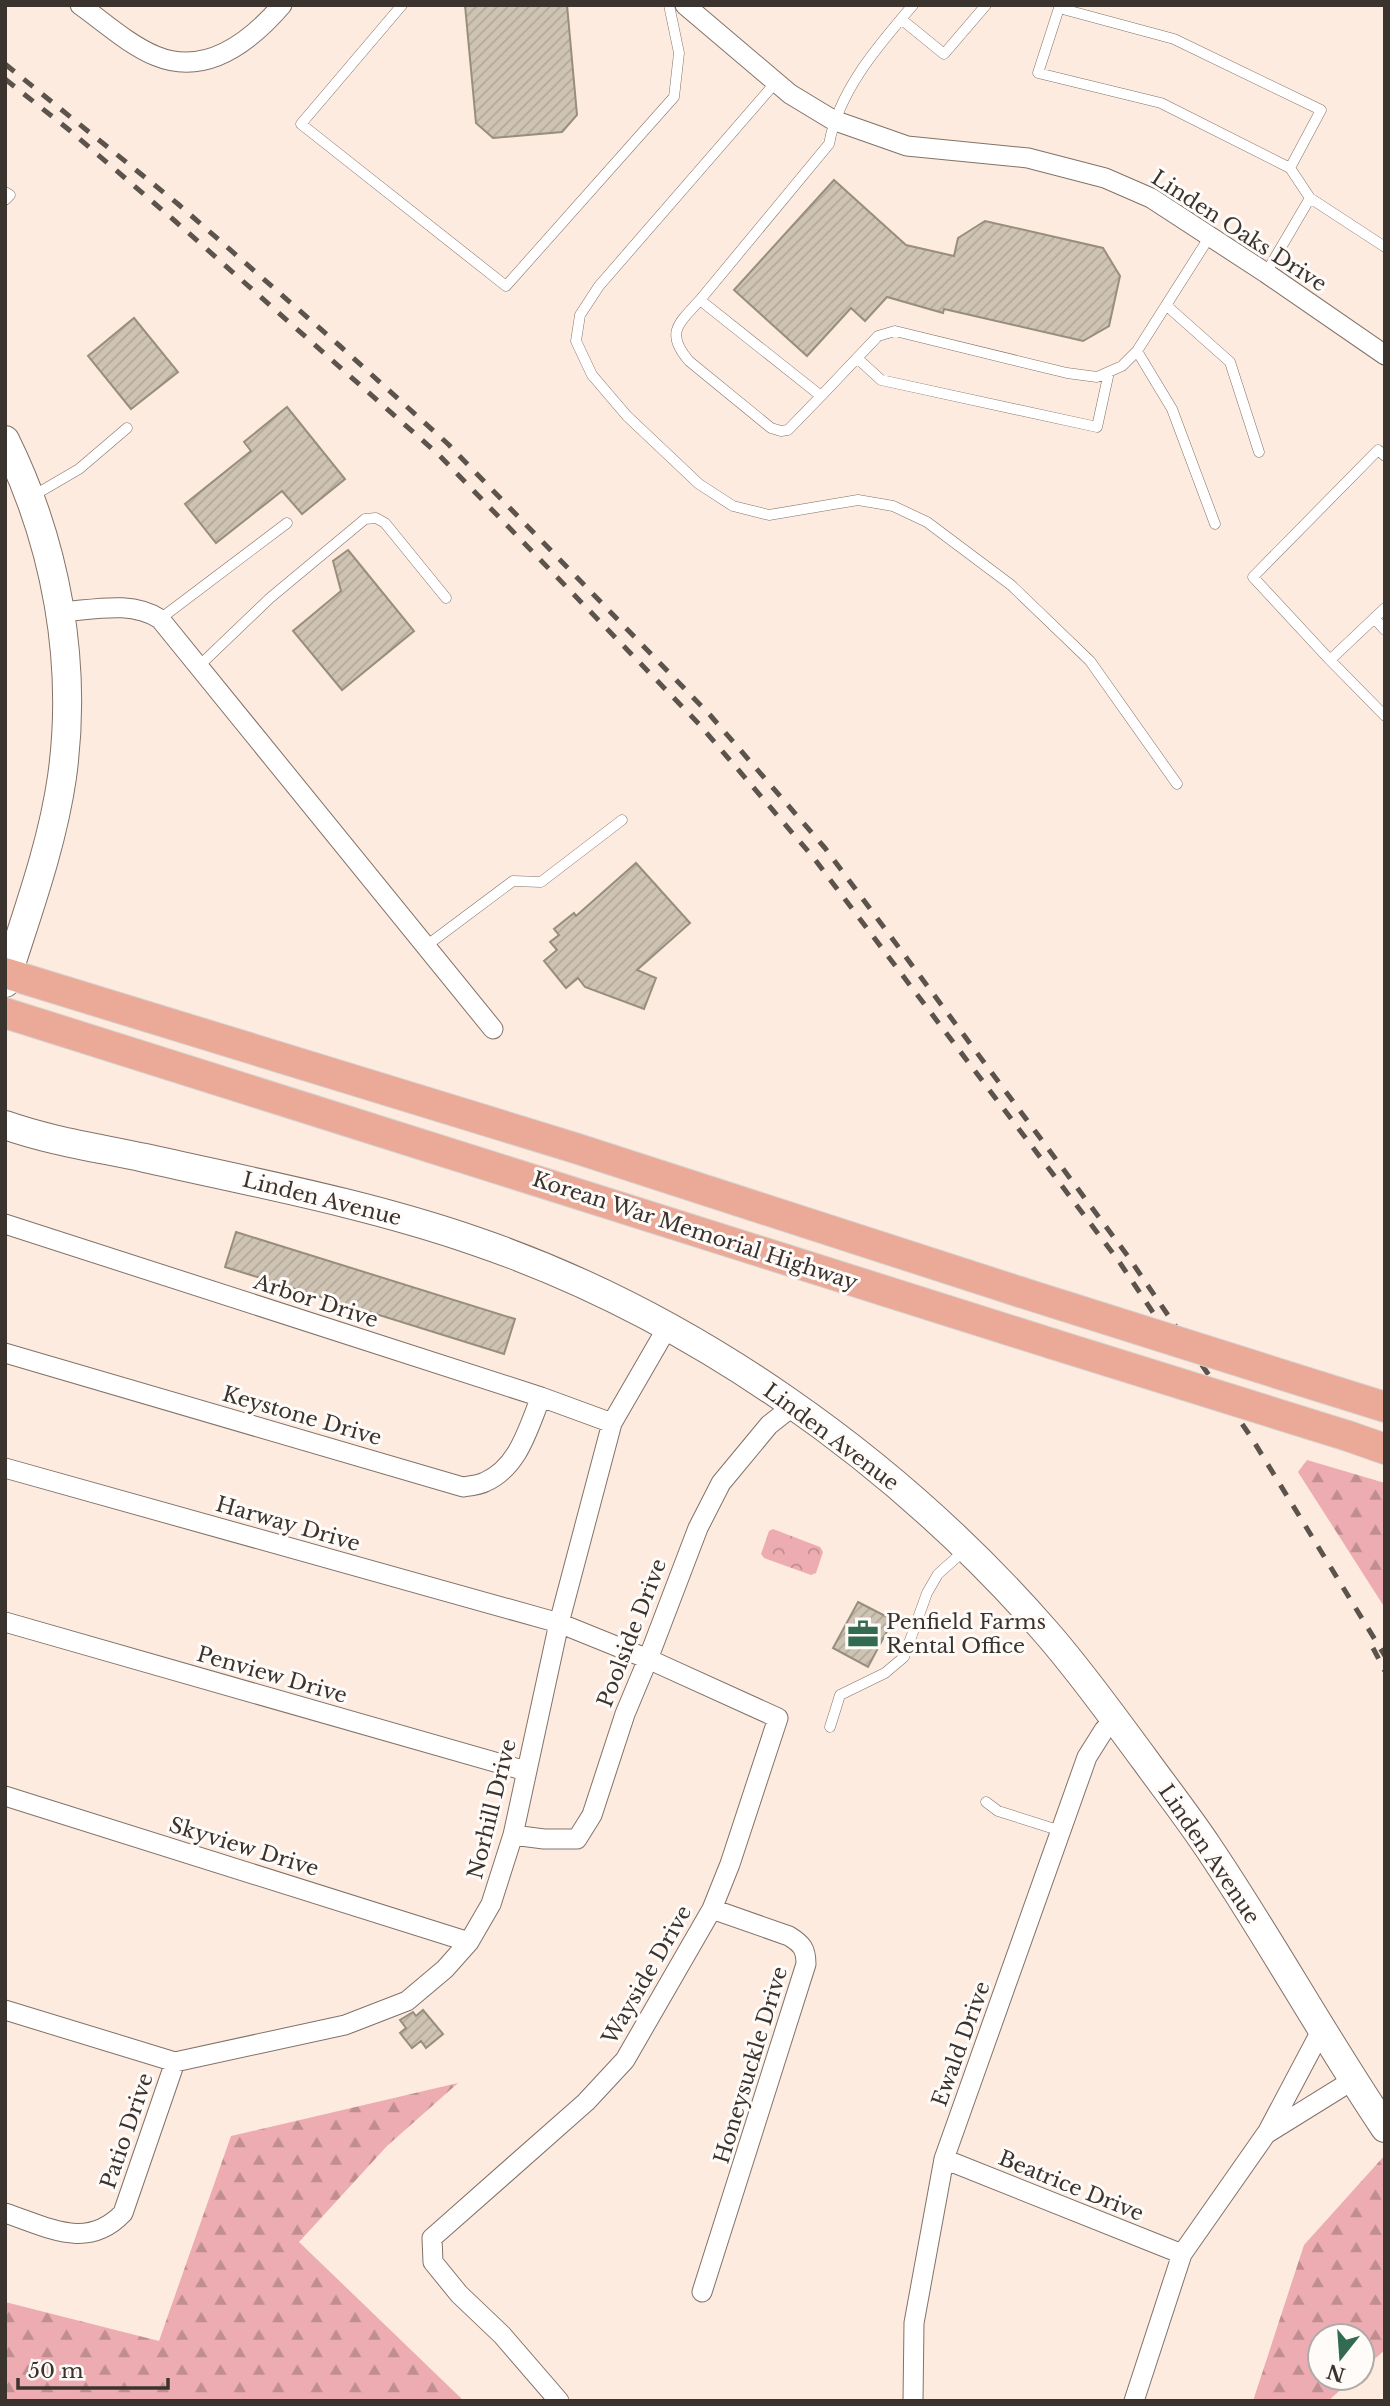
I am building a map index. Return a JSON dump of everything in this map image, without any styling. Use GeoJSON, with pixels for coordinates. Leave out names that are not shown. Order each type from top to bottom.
{"type":"FeatureCollection","features":[{"type":"Feature","properties":{"kind":"main road","name":"Korean War Memorial Highway"},"geometry":{"type":"LineString","coordinates":[[6,977],[575,1148],[1385,1407]]}},
{"type":"Feature","properties":{"kind":"main road","name":"Korean War Memorial Highway"},"geometry":{"type":"LineString","coordinates":[[5,1013],[1385,1449]]}},
{"type":"Feature","properties":{"kind":"street"},"geometry":{"type":"LineString","coordinates":[[80,5],[157,57],[181,62],[204,60],[228,53],[251,38],[282,5]]}},
{"type":"Feature","properties":{"kind":"street","name":"Linden Oaks Drive"},"geometry":{"type":"LineString","coordinates":[[685,5],[790,94],[833,120],[907,146],[1028,158],[1105,178],[1151,198],[1385,355]]}},
{"type":"Feature","properties":{"kind":"street"},"geometry":{"type":"LineString","coordinates":[[5,440],[31,497],[49,555],[64,641],[66,708],[62,777],[45,850],[6,977]]}},
{"type":"Feature","properties":{"kind":"street"},"geometry":{"type":"LineString","coordinates":[[60,612],[136,609],[160,619],[493,1030]]}},
{"type":"Feature","properties":{"kind":"street","name":"Linden Avenue"},"geometry":{"type":"LineString","coordinates":[[5,1125],[336,1200],[445,1231],[499,1250],[584,1285],[667,1328],[713,1354],[793,1406],[880,1472],[967,1549],[1048,1634],[1206,1844],[1321,2031],[1385,2128]]}},
{"type":"Feature","properties":{"kind":"street","name":"Arbor Drive"},"geometry":{"type":"LineString","coordinates":[[5,1224],[541,1397],[612,1423]]}},
{"type":"Feature","properties":{"kind":"street","name":"Norhill Drive"},"geometry":{"type":"LineString","coordinates":[[5,2010],[175,2062],[345,2025],[407,2001],[445,1969],[469,1942],[491,1904],[513,1835],[559,1623],[612,1423],[667,1328]]}},
{"type":"Feature","properties":{"kind":"street","name":"Keystone Drive"},"geometry":{"type":"LineString","coordinates":[[5,1353],[463,1487],[485,1482],[503,1470],[517,1455],[541,1397]]}},
{"type":"Feature","properties":{"kind":"street","name":"Poolside Drive"},"geometry":{"type":"LineString","coordinates":[[513,1835],[578,1839],[592,1815],[625,1714],[698,1528],[722,1483],[769,1425],[793,1406]]}},
{"type":"Feature","properties":{"kind":"street","name":"Harway Drive"},"geometry":{"type":"LineString","coordinates":[[5,1468],[559,1623],[648,1659]]}},
{"type":"Feature","properties":{"kind":"street","name":"Penview Drive"},"geometry":{"type":"LineString","coordinates":[[5,1622],[526,1771]]}},
{"type":"Feature","properties":{"kind":"street","name":"Wayside Drive"},"geometry":{"type":"LineString","coordinates":[[559,2401],[502,2335],[459,2294],[433,2263],[432,2238],[586,2102],[625,2060],[712,1909],[730,1864],[778,1718],[648,1659]]}},
{"type":"Feature","properties":{"kind":"street","name":"Ewald Drive"},"geometry":{"type":"LineString","coordinates":[[913,2401],[914,2323],[944,2159],[1087,1757],[1104,1730],[1116,1721]]}},
{"type":"Feature","properties":{"kind":"street","name":"Skyview Drive"},"geometry":{"type":"LineString","coordinates":[[5,1796],[469,1942]]}},
{"type":"Feature","properties":{"kind":"street","name":"Honeysuckle Drive"},"geometry":{"type":"LineString","coordinates":[[702,2292],[806,1964],[806,1952],[800,1942],[712,1909]]}},
{"type":"Feature","properties":{"kind":"street"},"geometry":{"type":"LineString","coordinates":[[1134,2401],[1182,2254],[1266,2134],[1321,2031]]}},
{"type":"Feature","properties":{"kind":"street","name":"Patio Drive"},"geometry":{"type":"LineString","coordinates":[[5,2213],[70,2234],[92,2234],[110,2227],[122,2213],[175,2062]]}},
{"type":"Feature","properties":{"kind":"street"},"geometry":{"type":"LineString","coordinates":[[1266,2134],[1353,2080]]}},
{"type":"Feature","properties":{"kind":"street","name":"Beatrice Drive"},"geometry":{"type":"LineString","coordinates":[[944,2159],[1182,2254]]}},
{"type":"Feature","properties":{"kind":"lane"},"geometry":{"type":"LineString","coordinates":[[402,5],[301,124],[506,286],[674,97],[679,53],[669,5]]}},
{"type":"Feature","properties":{"kind":"lane"},"geometry":{"type":"LineString","coordinates":[[913,5],[875,51],[833,120],[828,144],[676,329],[676,341],[689,362],[771,428],[788,430],[878,336],[895,331],[1067,373],[1097,377],[1109,372],[1122,366],[1137,351],[1210,236]]}},
{"type":"Feature","properties":{"kind":"lane"},"geometry":{"type":"LineString","coordinates":[[901,19],[944,54],[986,5]]}},
{"type":"Feature","properties":{"kind":"lane"},"geometry":{"type":"LineString","coordinates":[[1290,168],[1321,110],[1174,39],[1059,8],[1038,73],[1161,103],[1290,168],[1310,198],[1385,247]]}},
{"type":"Feature","properties":{"kind":"lane"},"geometry":{"type":"LineString","coordinates":[[776,82],[599,286],[580,315],[576,341],[592,375],[626,416],[690,476],[733,506],[769,515],[858,500],[893,506],[927,522],[1011,585],[1090,661],[1177,784]]}},
{"type":"Feature","properties":{"kind":"lane"},"geometry":{"type":"LineString","coordinates":[[5,192],[10,195],[5,200]]}},
{"type":"Feature","properties":{"kind":"lane"},"geometry":{"type":"LineString","coordinates":[[1266,273],[1310,198]]}},
{"type":"Feature","properties":{"kind":"lane"},"geometry":{"type":"LineString","coordinates":[[700,300],[821,397]]}},
{"type":"Feature","properties":{"kind":"lane"},"geometry":{"type":"LineString","coordinates":[[1167,306],[1230,362],[1259,452]]}},
{"type":"Feature","properties":{"kind":"lane"},"geometry":{"type":"LineString","coordinates":[[1137,351],[1172,409],[1215,524]]}},
{"type":"Feature","properties":{"kind":"lane"},"geometry":{"type":"LineString","coordinates":[[857,358],[880,380],[1097,427],[1109,372]]}},
{"type":"Feature","properties":{"kind":"lane"},"geometry":{"type":"LineString","coordinates":[[31,497],[79,469],[127,428]]}},
{"type":"Feature","properties":{"kind":"lane"},"geometry":{"type":"LineString","coordinates":[[1385,456],[1378,450],[1253,577],[1385,716]]}},
{"type":"Feature","properties":{"kind":"lane"},"geometry":{"type":"LineString","coordinates":[[200,666],[271,598],[365,519],[376,518],[385,523],[446,598]]}},
{"type":"Feature","properties":{"kind":"lane"},"geometry":{"type":"LineString","coordinates":[[160,619],[287,523]]}},
{"type":"Feature","properties":{"kind":"lane"},"geometry":{"type":"LineString","coordinates":[[1330,660],[1385,608]]}},
{"type":"Feature","properties":{"kind":"lane"},"geometry":{"type":"LineString","coordinates":[[1374,618],[1385,630]]}},
{"type":"Feature","properties":{"kind":"lane"},"geometry":{"type":"LineString","coordinates":[[426,946],[513,881],[541,882],[622,820]]}},
{"type":"Feature","properties":{"kind":"lane"},"geometry":{"type":"LineString","coordinates":[[830,1727],[840,1695],[885,1672],[904,1657],[926,1593],[938,1574],[967,1549]]}},
{"type":"Feature","properties":{"kind":"lane"},"geometry":{"type":"LineString","coordinates":[[986,1802],[998,1811],[1061,1831]]}},
{"type":"Feature","properties":{"kind":"green space"},"geometry":{"type":"Polygon","coordinates":[[[1307,1460],[1385,1483],[1385,1608],[1298,1472],[1307,1460]]]}},
{"type":"Feature","properties":{"kind":"green space"},"geometry":{"type":"Polygon","coordinates":[[[773,1529],[820,1547],[823,1552],[816,1573],[811,1575],[764,1558],[761,1554],[769,1531],[773,1529]]]}},
{"type":"Feature","properties":{"kind":"green space"},"geometry":{"type":"Polygon","coordinates":[[[458,2083],[387,2146],[299,2242],[464,2401],[5,2401],[5,2302],[159,2341],[231,2136],[458,2083]]]}},
{"type":"Feature","properties":{"kind":"green space"},"geometry":{"type":"Polygon","coordinates":[[[1385,2155],[1385,2350],[1376,2358],[1376,2322],[1306,2322],[1306,2392],[1338,2392],[1328,2401],[1253,2401],[1304,2245],[1385,2155]]]}},
{"type":"Feature","properties":{"kind":"building"},"geometry":{"type":"Polygon","coordinates":[[[465,5],[567,5],[577,115],[562,132],[493,138],[476,123],[465,5]]]}},
{"type":"Feature","properties":{"kind":"building"},"geometry":{"type":"Polygon","coordinates":[[[834,180],[906,245],[954,256],[958,238],[985,221],[1103,248],[1120,276],[1109,326],[1083,341],[944,309],[943,313],[887,297],[865,321],[851,308],[807,356],[734,290],[834,180]]]}},
{"type":"Feature","properties":{"kind":"building"},"geometry":{"type":"Polygon","coordinates":[[[134,318],[178,372],[131,409],[88,356],[134,318]]]}},
{"type":"Feature","properties":{"kind":"building"},"geometry":{"type":"Polygon","coordinates":[[[287,407],[345,479],[302,514],[282,491],[216,543],[185,504],[251,451],[244,442],[287,407]]]}},
{"type":"Feature","properties":{"kind":"building"},"geometry":{"type":"Polygon","coordinates":[[[348,550],[414,631],[342,690],[293,631],[341,591],[333,561],[348,550]]]}},
{"type":"Feature","properties":{"kind":"building"},"geometry":{"type":"Polygon","coordinates":[[[636,863],[690,923],[637,970],[656,978],[644,1009],[585,987],[578,978],[566,988],[544,961],[557,950],[550,942],[559,935],[554,929],[574,913],[576,916],[636,863]]]}},
{"type":"Feature","properties":{"kind":"building"},"geometry":{"type":"Polygon","coordinates":[[[236,1232],[515,1319],[504,1354],[225,1267],[236,1232]]]}},
{"type":"Feature","properties":{"kind":"building","name":"Penfield Farms Rental Office"},"geometry":{"type":"Polygon","coordinates":[[[858,1602],[893,1620],[868,1667],[833,1648],[858,1602]]]}},
{"type":"Feature","properties":{"kind":"building"},"geometry":{"type":"Polygon","coordinates":[[[423,2010],[443,2034],[426,2048],[421,2041],[412,2048],[400,2033],[406,2028],[400,2020],[413,2012],[416,2016],[423,2010]]]}},
{"type":"Feature","properties":{"kind":"railway"},"geometry":{"type":"LineString","coordinates":[[5,64],[178,204],[448,444],[710,715],[825,848],[1127,1255],[1251,1437],[1385,1656]]}},
{"type":"Feature","properties":{"kind":"railway"},"geometry":{"type":"LineString","coordinates":[[5,79],[175,221],[439,455],[699,724],[813,857],[1118,1260],[1166,1332]]}},
{"type":"Feature","properties":{"kind":"railway"},"geometry":{"type":"LineString","coordinates":[[1373,1648],[1385,1671]]}},
{"type":"Feature","properties":{"kind":"place","name":"Penfield Farms Rental Office"},"geometry":{"type":"Point","coordinates":[863,1634]}}]}
